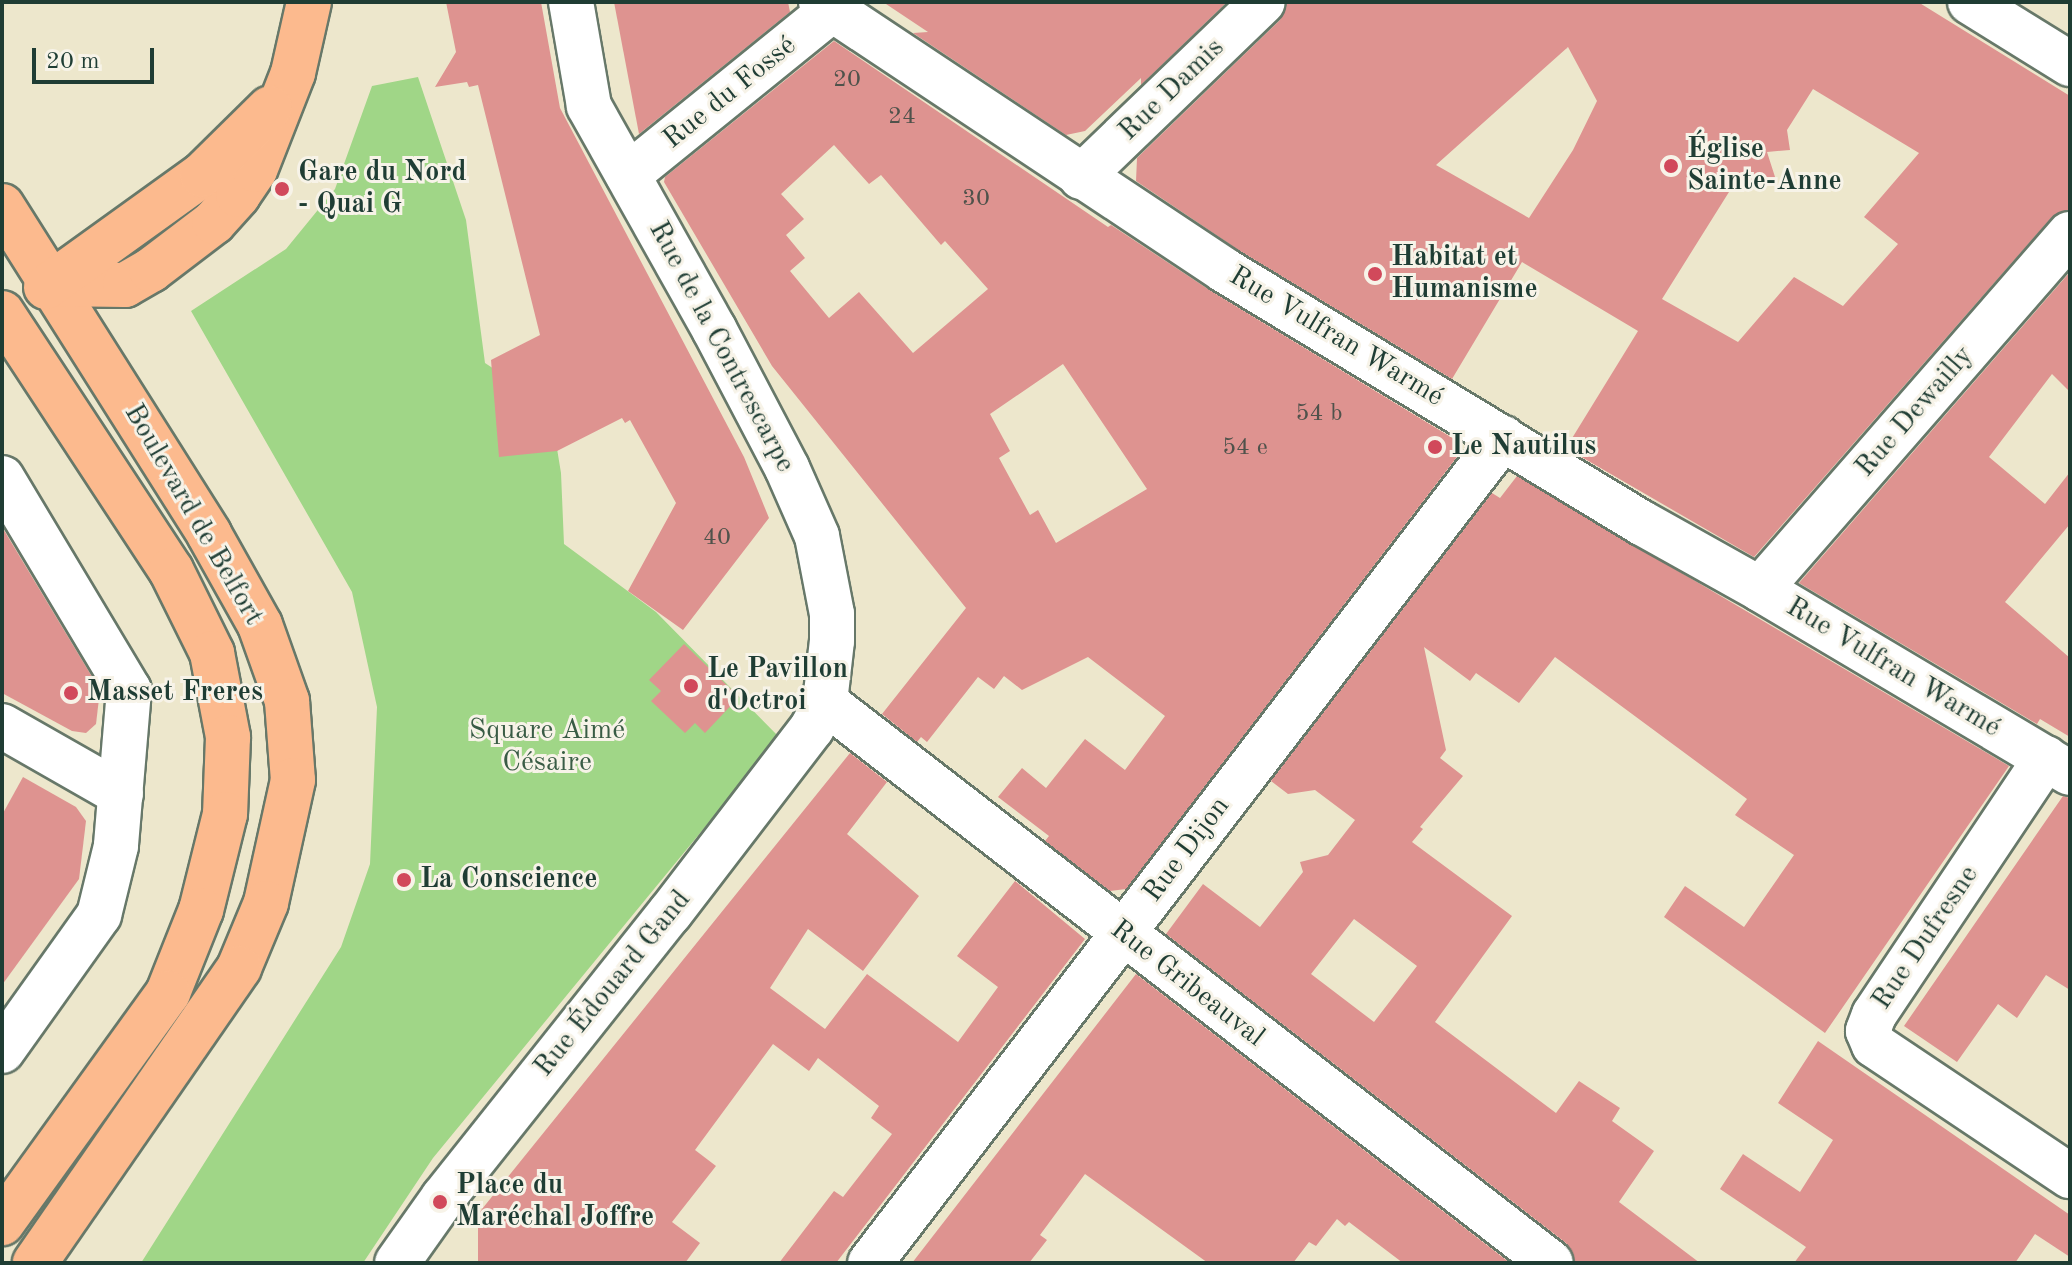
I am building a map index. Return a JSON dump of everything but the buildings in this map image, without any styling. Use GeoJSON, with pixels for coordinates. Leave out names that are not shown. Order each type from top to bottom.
{"type":"FeatureCollection","features":[{"type":"Feature","properties":{"kind":"main road"},"geometry":{"type":"LineString","coordinates":[[2,313],[52,284],[202,175],[285,91],[293,73],[309,2]]}},
{"type":"Feature","properties":{"kind":"main road","name":"Boulevard de Belfort"},"geometry":{"type":"LineString","coordinates":[[2,206],[209,534],[260,625],[287,701],[293,780],[266,903],[239,968],[35,1263]]}},
{"type":"Feature","properties":{"kind":"main road","name":"Boulevard de Belfort"},"geometry":{"type":"LineString","coordinates":[[2,313],[171,570],[212,653],[228,737],[222,828],[201,910],[168,993],[2,1223]]}},
{"type":"Feature","properties":{"kind":"street","name":"Rue de la Contrescarpe"},"geometry":{"type":"LineString","coordinates":[[571,2],[589,106],[714,329],[787,468],[817,536],[832,614],[825,702]]}},
{"type":"Feature","properties":{"kind":"street","name":"Rue Damis"},"geometry":{"type":"LineString","coordinates":[[1081,177],[1263,2]]}},
{"type":"Feature","properties":{"kind":"street"},"geometry":{"type":"LineString","coordinates":[[1981,5],[2070,64]]}},
{"type":"Feature","properties":{"kind":"street","name":"Rue du Fossé"},"geometry":{"type":"LineString","coordinates":[[628,175],[826,6]]}},
{"type":"Feature","properties":{"kind":"street","name":"Rue Vulfran Warmé"},"geometry":{"type":"LineString","coordinates":[[826,6],[1224,270],[1642,523],[1760,589],[2058,766]]}},
{"type":"Feature","properties":{"kind":"street","name":"Rue Dewailly"},"geometry":{"type":"LineString","coordinates":[[1760,589],[2070,234]]}},
{"type":"Feature","properties":{"kind":"street","name":"Rue Dijon"},"geometry":{"type":"LineString","coordinates":[[870,1263],[1503,438]]}},
{"type":"Feature","properties":{"kind":"street"},"geometry":{"type":"LineString","coordinates":[[2,478],[129,690],[116,846],[99,915],[2,1051]]}},
{"type":"Feature","properties":{"kind":"street","name":"Rue Gribeauval"},"geometry":{"type":"LineString","coordinates":[[825,702],[1551,1263]]}},
{"type":"Feature","properties":{"kind":"street","name":"Rue Édouard Gand"},"geometry":{"type":"LineString","coordinates":[[397,1263],[452,1186],[670,913],[812,728],[825,702]]}},
{"type":"Feature","properties":{"kind":"street"},"geometry":{"type":"LineString","coordinates":[[2,726],[121,794]]}},
{"type":"Feature","properties":{"kind":"street","name":"Rue Dufresne"},"geometry":{"type":"LineString","coordinates":[[2058,766],[1874,1015],[1868,1031],[1874,1045],[2070,1176]]}},
{"type":"Feature","properties":{"kind":"green space","name":"Square Aimé Césaire"},"geometry":{"type":"Polygon","coordinates":[[[418,77],[466,220],[485,363],[550,406],[561,473],[564,544],[656,612],[779,737],[433,1158],[363,1263],[141,1263],[341,947],[370,864],[377,707],[352,592],[191,311],[286,249],[335,189],[372,86],[418,77]]]}},
{"type":"Feature","properties":{"kind":"place","name":"Église Sainte-Anne"},"geometry":{"type":"Point","coordinates":[1671,166]}},
{"type":"Feature","properties":{"kind":"place","name":"Gare du Nord - Quai G"},"geometry":{"type":"Point","coordinates":[282,189]}},
{"type":"Feature","properties":{"kind":"place","name":"Habitat et Humanisme"},"geometry":{"type":"Point","coordinates":[1375,274]}},
{"type":"Feature","properties":{"kind":"place","name":"Le Nautilus"},"geometry":{"type":"Point","coordinates":[1435,447]}},
{"type":"Feature","properties":{"kind":"place","name":"Le Pavillon d'Octroi"},"geometry":{"type":"Point","coordinates":[691,686]}},
{"type":"Feature","properties":{"kind":"place","name":"Masset Freres"},"geometry":{"type":"Point","coordinates":[71,693]}},
{"type":"Feature","properties":{"kind":"place","name":"La Conscience"},"geometry":{"type":"Point","coordinates":[404,880]}},
{"type":"Feature","properties":{"kind":"place","name":"Place du Maréchal Joffre"},"geometry":{"type":"Point","coordinates":[440,1202]}}]}
